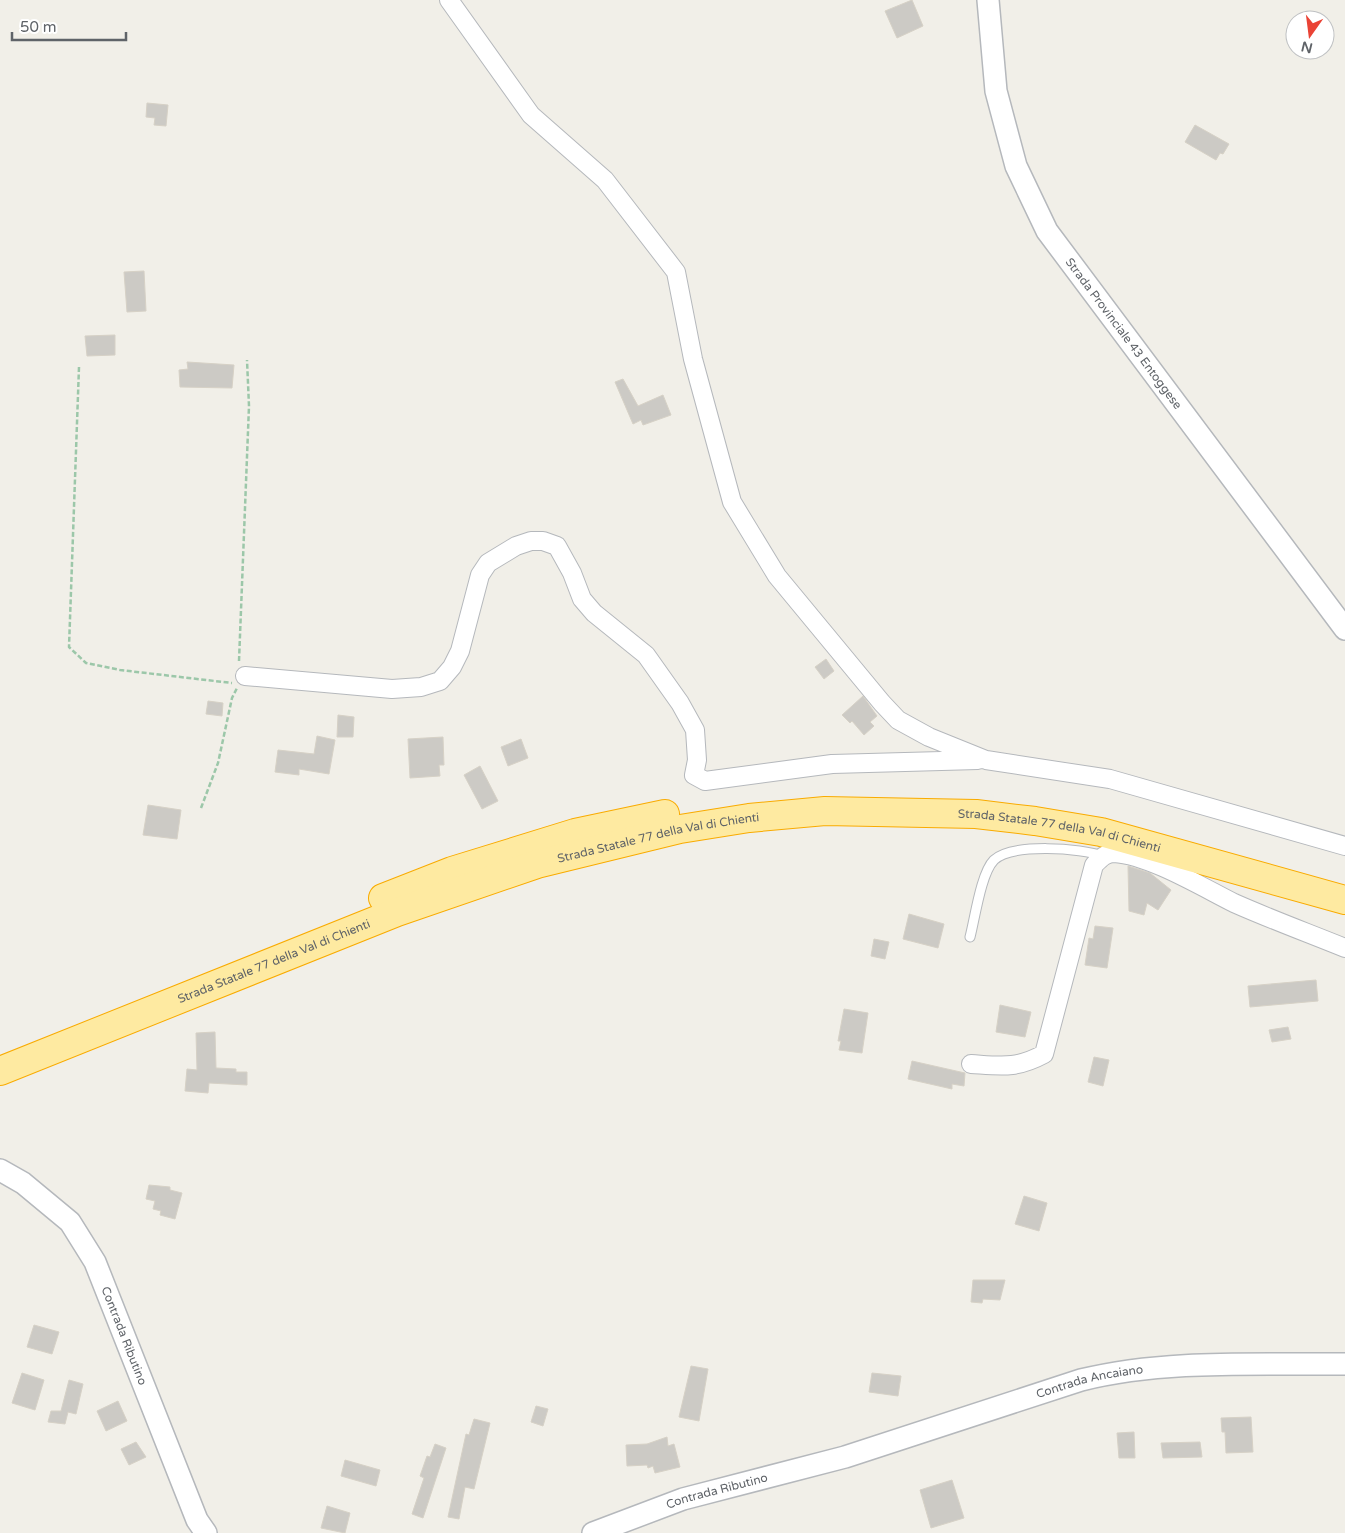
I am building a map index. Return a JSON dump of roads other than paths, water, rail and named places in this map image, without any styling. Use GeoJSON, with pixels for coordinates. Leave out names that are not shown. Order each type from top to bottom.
{"type":"FeatureCollection","features":[{"type":"Feature","properties":{"kind":"highway","name":"Strada Statale 77 della Val di Chienti"},"geometry":{"type":"LineString","coordinates":[[0,1050],[452,871],[575,832],[743,801],[818,792],[977,798],[1037,805],[1104,817],[1345,880]]}},
{"type":"Feature","properties":{"kind":"highway","name":"Strada Statale 77 della Val di Chienti"},"geometry":{"type":"LineString","coordinates":[[0,1071],[397,912],[537,864],[680,829],[749,818],[825,811],[976,814],[1035,821],[1101,832],[1345,900]]}},
{"type":"Feature","properties":{"kind":"street"},"geometry":{"type":"LineString","coordinates":[[449,0],[531,116],[605,180],[676,272],[693,359],[732,502],[777,576],[898,720],[929,737],[986,760]]}},
{"type":"Feature","properties":{"kind":"street","name":"Strada Provinciale 43 Entoggese"},"geometry":{"type":"LineString","coordinates":[[988,0],[996,91],[1016,166],[1047,231],[1345,630]]}},
{"type":"Feature","properties":{"kind":"street"},"geometry":{"type":"LineString","coordinates":[[245,676],[392,689],[421,687],[440,680],[452,667],[460,651],[480,575],[488,563],[530,540],[543,541],[557,546],[572,573],[582,599],[646,655],[680,703],[695,730],[697,760],[694,775],[705,781],[832,764],[986,760],[1110,778],[1345,846]]}},
{"type":"Feature","properties":{"kind":"street"},"geometry":{"type":"LineString","coordinates":[[972,1064],[1009,1066],[1026,1064],[1044,1054],[1094,864],[1103,856],[1113,853],[1161,867],[1236,903],[1345,948]]}},
{"type":"Feature","properties":{"kind":"street","name":"Contrada Ributino"},"geometry":{"type":"LineString","coordinates":[[0,1170],[23,1182],[70,1222],[95,1262],[197,1520],[206,1533]]}},
{"type":"Feature","properties":{"kind":"street","name":"Contrada Ancaiano"},"geometry":{"type":"LineString","coordinates":[[844,1457],[1080,1380],[1118,1371],[1184,1366],[1345,1364]]}},
{"type":"Feature","properties":{"kind":"street","name":"Contrada Ributino"},"geometry":{"type":"LineString","coordinates":[[593,1533],[683,1499],[844,1457]]}},
{"type":"Feature","properties":{"kind":"lane"},"geometry":{"type":"LineString","coordinates":[[970,937],[986,874],[994,860],[1012,852],[1048,850],[1089,852],[1103,856]]}}]}
